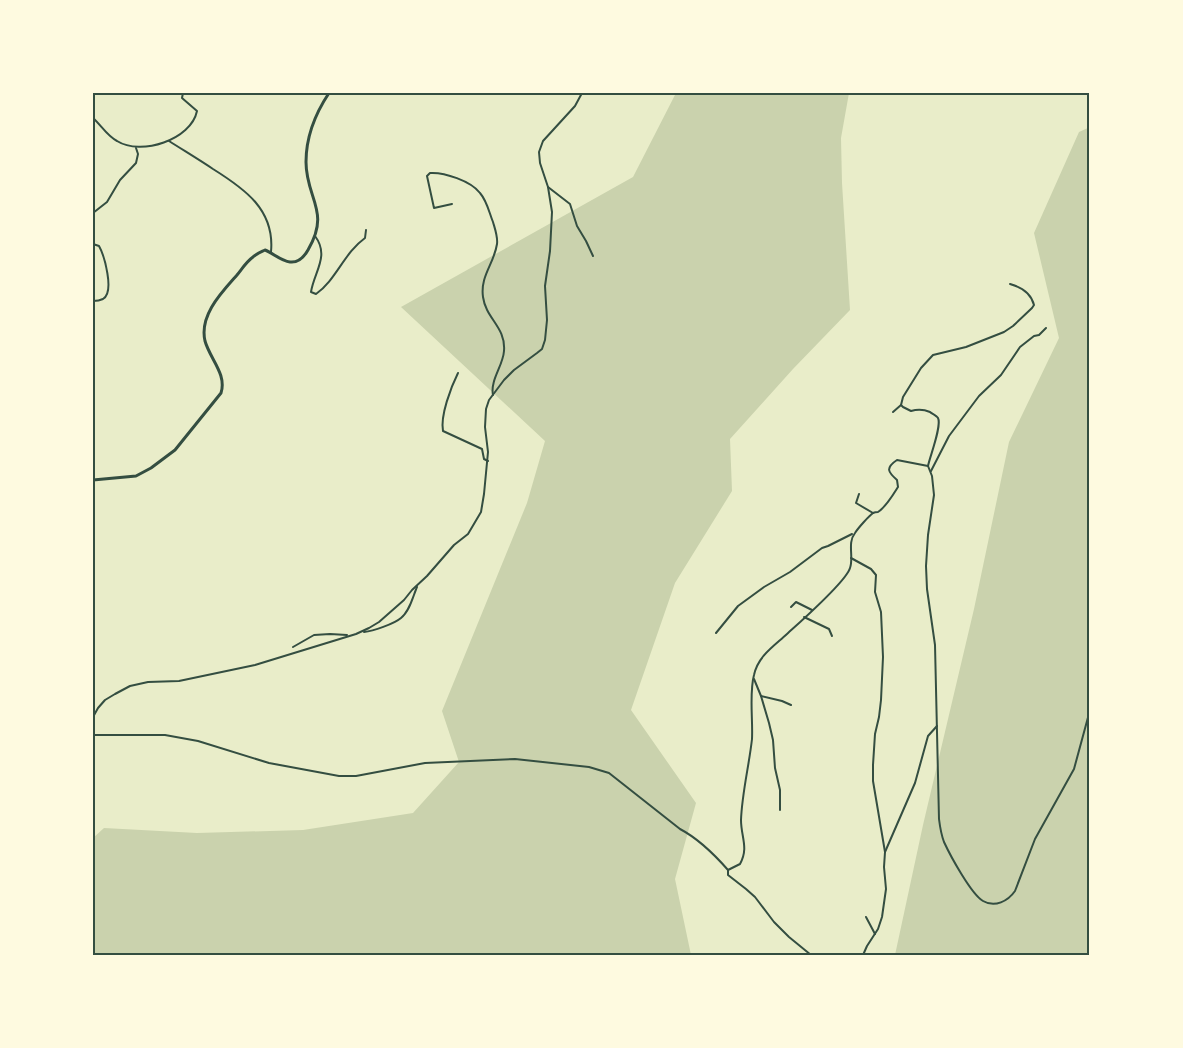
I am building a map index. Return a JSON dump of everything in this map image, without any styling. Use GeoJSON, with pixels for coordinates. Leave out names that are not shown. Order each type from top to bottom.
{"type":"FeatureCollection","features":[{"type":"Feature","properties":{"kind":"street"},"geometry":{"type":"LineString","coordinates":[[93,118],[115,140],[136,148],[160,144],[169,141],[189,126],[196,117],[197,111],[182,98],[183,93]]}},
{"type":"Feature","properties":{"kind":"street"},"geometry":{"type":"LineString","coordinates":[[93,480],[136,476],[151,468],[175,450],[221,393],[222,377],[212,360],[205,340],[207,319],[223,291],[254,256],[265,250],[288,262],[296,262],[305,254],[315,236],[318,211],[308,177],[306,155],[314,119],[329,93]]}},
{"type":"Feature","properties":{"kind":"street"},"geometry":{"type":"LineString","coordinates":[[93,717],[105,700],[130,687],[148,682],[179,681],[255,665],[361,632],[384,618],[404,600],[454,544],[468,534],[483,502],[488,461],[486,409],[504,380],[542,349],[545,340],[547,321],[545,286],[552,220],[548,187],[538,157],[540,146],[575,106],[582,93]]}},
{"type":"Feature","properties":{"kind":"street"},"geometry":{"type":"LineString","coordinates":[[169,141],[230,179],[251,196],[266,220],[271,236],[271,252]]}},
{"type":"Feature","properties":{"kind":"street"},"geometry":{"type":"LineString","coordinates":[[93,213],[107,202],[120,180],[136,163],[138,154],[136,148]]}},
{"type":"Feature","properties":{"kind":"street"},"geometry":{"type":"LineString","coordinates":[[452,204],[434,208],[427,182],[427,176],[430,173],[436,172],[452,176],[479,191],[486,203],[496,232],[497,247],[483,279],[484,303],[504,338],[504,354],[492,388],[493,395]]}},
{"type":"Feature","properties":{"kind":"street"},"geometry":{"type":"LineString","coordinates":[[548,187],[570,204],[577,226],[593,256]]}},
{"type":"Feature","properties":{"kind":"street"},"geometry":{"type":"LineString","coordinates":[[315,236],[322,259],[312,285],[311,292],[316,294],[364,238],[366,230]]}},
{"type":"Feature","properties":{"kind":"street"},"geometry":{"type":"LineString","coordinates":[[93,244],[99,246],[103,253],[108,281],[107,294],[103,299],[93,301]]}},
{"type":"Feature","properties":{"kind":"street"},"geometry":{"type":"LineString","coordinates":[[893,412],[901,405],[903,397],[921,368],[933,355],[966,347],[1004,332],[1032,308],[1033,301],[1024,289],[1010,284]]}},
{"type":"Feature","properties":{"kind":"street"},"geometry":{"type":"LineString","coordinates":[[930,472],[949,436],[979,396],[1001,375],[1020,346],[1046,328]]}},
{"type":"Feature","properties":{"kind":"street"},"geometry":{"type":"LineString","coordinates":[[458,373],[449,390],[442,424],[443,431],[483,449],[484,459],[488,461]]}},
{"type":"Feature","properties":{"kind":"street"},"geometry":{"type":"LineString","coordinates":[[901,405],[911,411],[918,408],[930,412],[938,419],[938,430],[928,466],[934,495],[926,566],[935,645],[939,819],[950,854],[982,901],[999,904],[1011,897],[1015,891],[1035,839],[1074,769],[1090,711]]}},
{"type":"Feature","properties":{"kind":"street"},"geometry":{"type":"LineString","coordinates":[[728,870],[740,864],[745,852],[741,823],[752,739],[753,676],[759,662],[843,579],[851,567],[851,547],[855,533],[873,513],[879,512],[898,487],[897,480],[888,472],[890,466],[897,460],[928,466]]}},
{"type":"Feature","properties":{"kind":"street"},"geometry":{"type":"LineString","coordinates":[[860,494],[856,503],[873,513]]}},
{"type":"Feature","properties":{"kind":"street"},"geometry":{"type":"LineString","coordinates":[[716,633],[738,606],[755,593],[790,573],[822,548],[855,533]]}},
{"type":"Feature","properties":{"kind":"street"},"geometry":{"type":"LineString","coordinates":[[851,558],[871,569],[876,575],[875,592],[881,612],[883,657],[873,781],[885,852],[885,896],[882,917],[863,955]]}},
{"type":"Feature","properties":{"kind":"street"},"geometry":{"type":"LineString","coordinates":[[361,632],[373,631],[401,618],[407,611],[418,584]]}},
{"type":"Feature","properties":{"kind":"street"},"geometry":{"type":"LineString","coordinates":[[791,607],[796,602],[812,610]]}},
{"type":"Feature","properties":{"kind":"street"},"geometry":{"type":"LineString","coordinates":[[804,617],[829,629],[832,636]]}},
{"type":"Feature","properties":{"kind":"street"},"geometry":{"type":"LineString","coordinates":[[293,647],[314,635],[350,636]]}},
{"type":"Feature","properties":{"kind":"street"},"geometry":{"type":"LineString","coordinates":[[753,676],[769,723],[774,768],[780,790],[780,810]]}},
{"type":"Feature","properties":{"kind":"street"},"geometry":{"type":"LineString","coordinates":[[761,696],[790,705]]}},
{"type":"Feature","properties":{"kind":"street"},"geometry":{"type":"LineString","coordinates":[[885,852],[915,783],[928,736],[937,726]]}},
{"type":"Feature","properties":{"kind":"street"},"geometry":{"type":"LineString","coordinates":[[93,735],[175,736],[269,763],[339,776],[356,776],[425,763],[464,761],[523,760],[597,768],[609,773],[703,845],[728,870],[728,875],[755,897],[774,922],[811,955]]}},
{"type":"Feature","properties":{"kind":"street"},"geometry":{"type":"LineString","coordinates":[[866,917],[875,934]]}},
{"type":"Feature","properties":{"kind":"green space"},"geometry":{"type":"Polygon","coordinates":[[[676,93],[849,93],[841,138],[850,310],[730,439],[732,491],[675,583],[631,710],[696,803],[675,879],[691,955],[93,955],[93,838],[104,828],[197,833],[303,830],[413,813],[459,762],[442,711],[527,503],[545,441],[401,307],[633,177],[676,93]]]}},
{"type":"Feature","properties":{"kind":"green space"},"geometry":{"type":"Polygon","coordinates":[[[1090,127],[1090,955],[895,955],[974,609],[1009,442],[1059,338],[1034,233],[1079,132],[1090,127]]]}}]}
